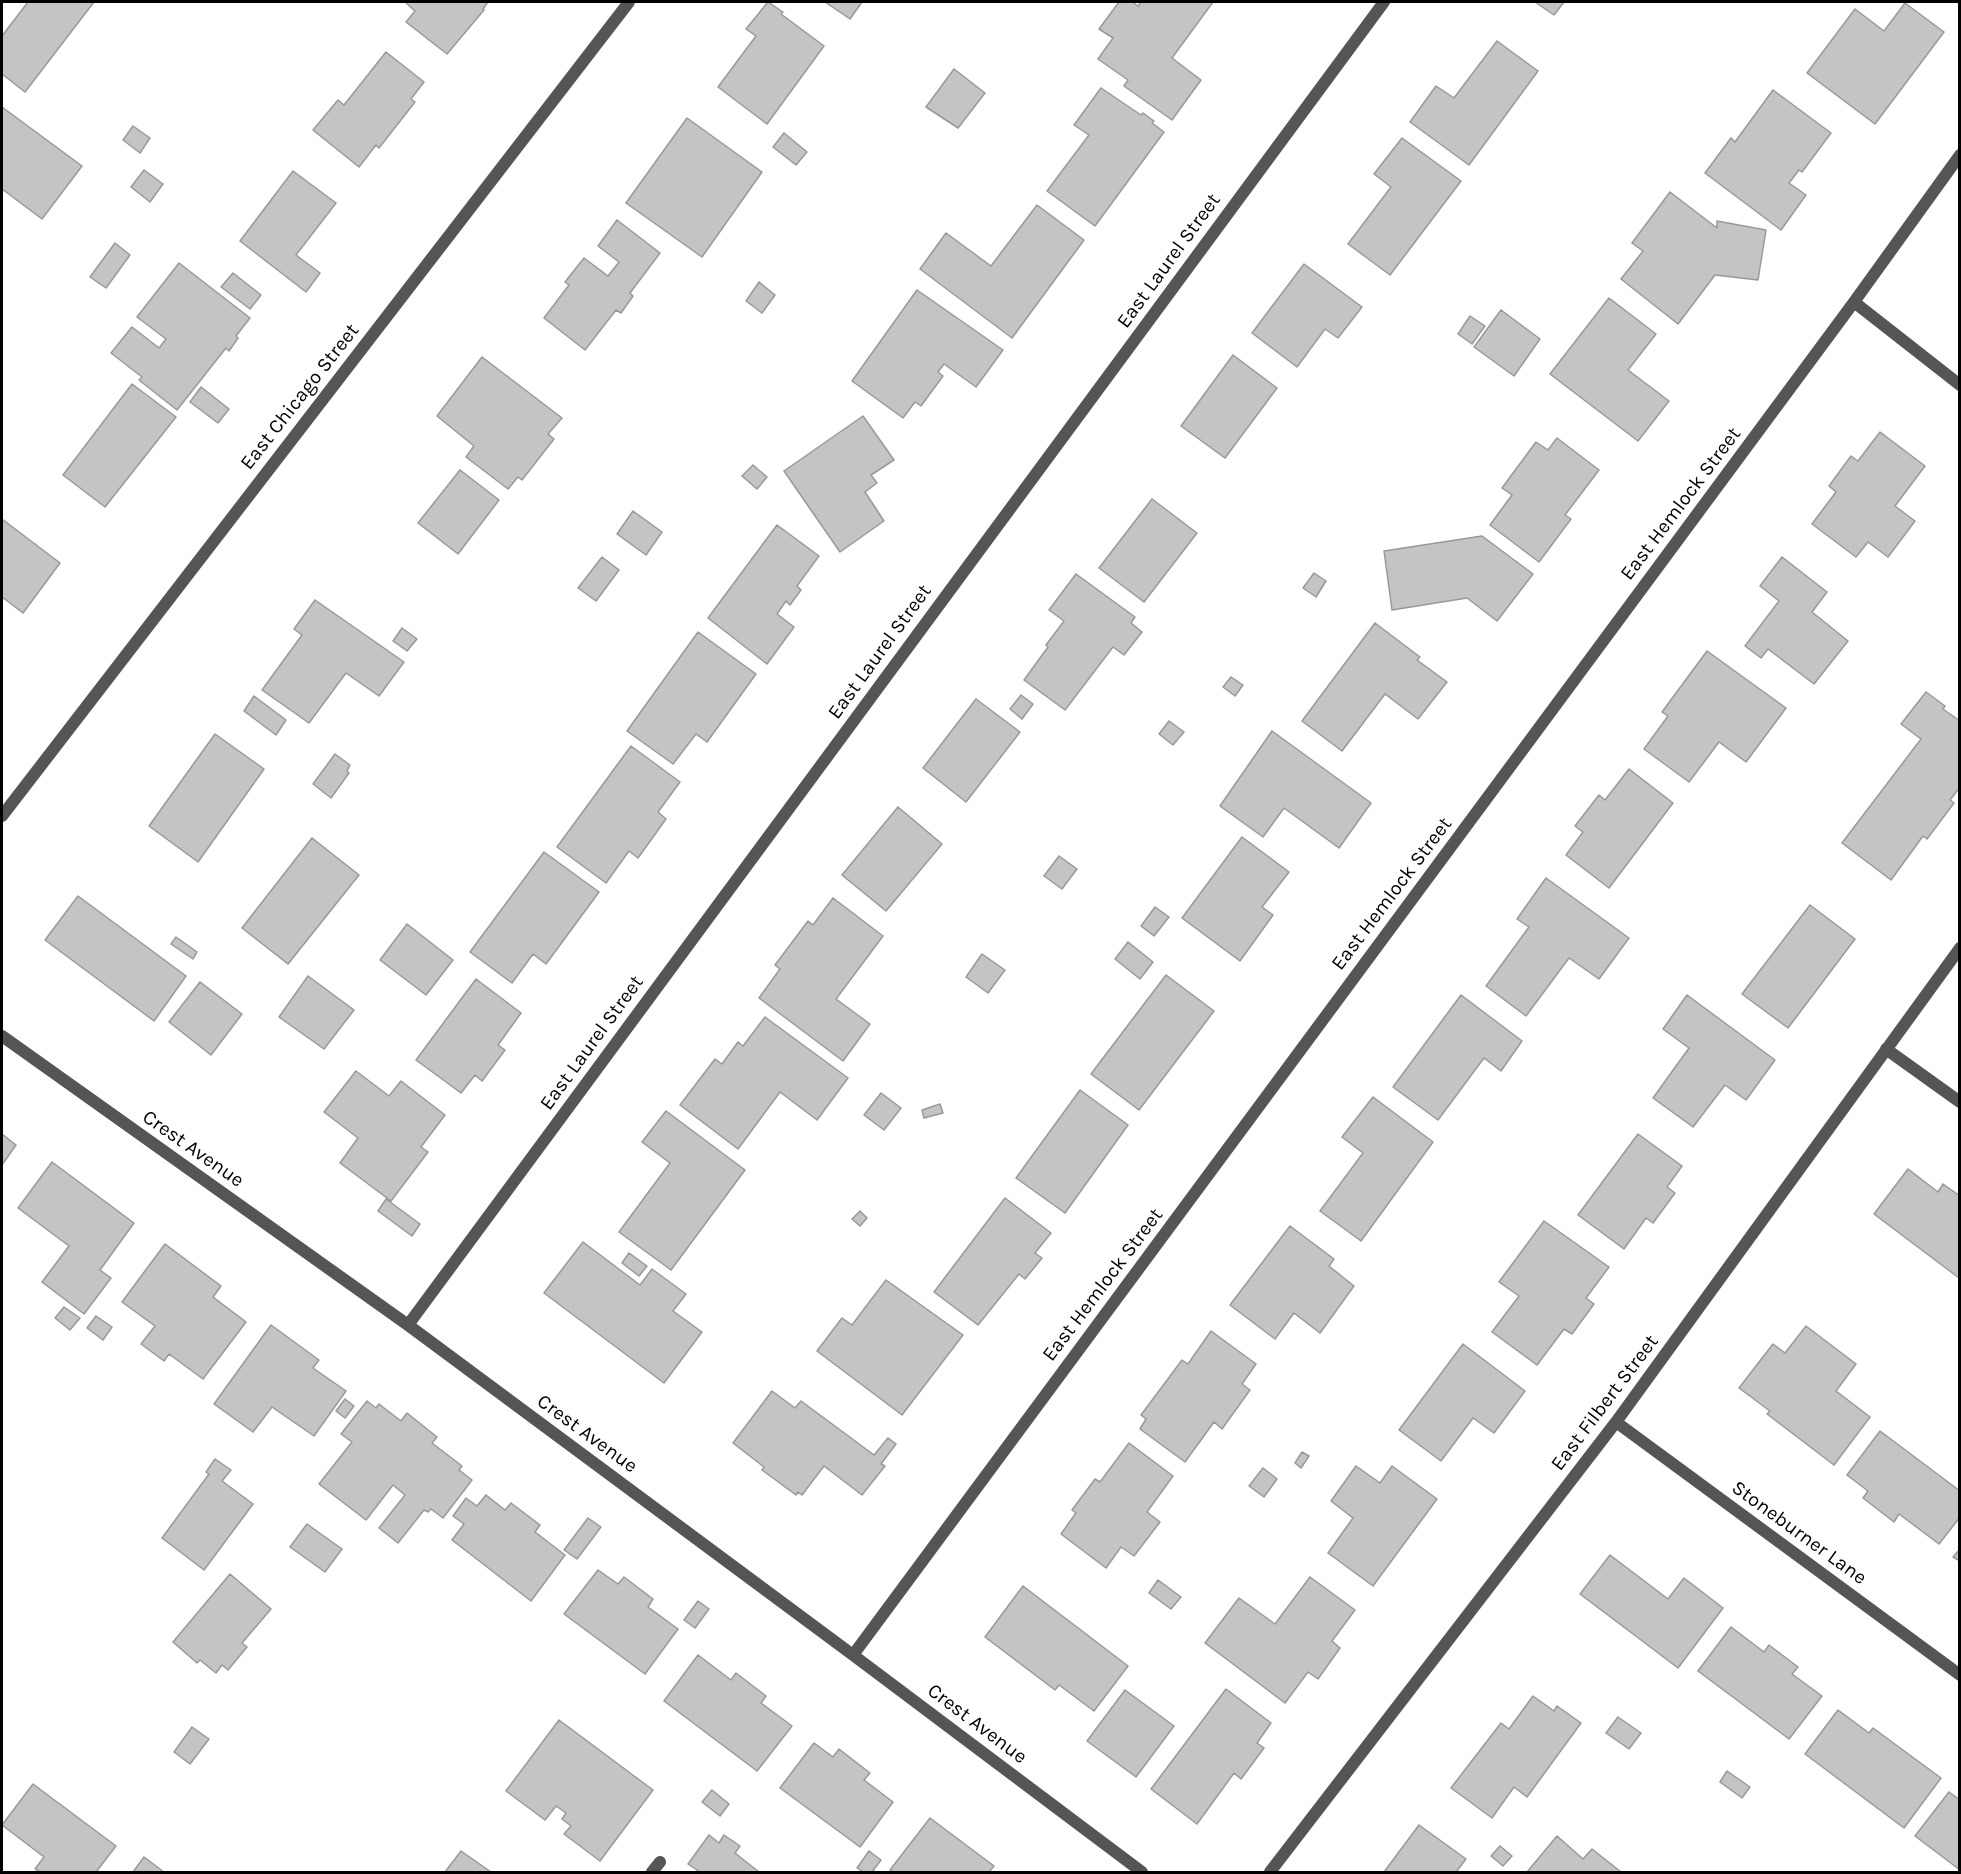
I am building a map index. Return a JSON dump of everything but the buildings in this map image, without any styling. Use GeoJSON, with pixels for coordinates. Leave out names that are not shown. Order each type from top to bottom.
{"type":"FeatureCollection","features":[{"type":"Feature","properties":{"kind":"street","name":"East Chicago Street"},"geometry":{"type":"LineString","coordinates":[[2,816],[629,2]]}},
{"type":"Feature","properties":{"kind":"street","name":"East Laurel Street"},"geometry":{"type":"LineString","coordinates":[[408,1325],[1384,2]]}},
{"type":"Feature","properties":{"kind":"street","name":"East Hemlock Street"},"geometry":{"type":"LineString","coordinates":[[854,1655],[1854,302],[1959,155]]}},
{"type":"Feature","properties":{"kind":"street"},"geometry":{"type":"LineString","coordinates":[[1854,302],[1959,385]]}},
{"type":"Feature","properties":{"kind":"street","name":"East Filbert Street"},"geometry":{"type":"LineString","coordinates":[[1270,1872],[1616,1422],[1959,948]]}},
{"type":"Feature","properties":{"kind":"street","name":"Crest Avenue"},"geometry":{"type":"LineString","coordinates":[[2,1036],[408,1325],[854,1655],[1142,1872]]}},
{"type":"Feature","properties":{"kind":"street"},"geometry":{"type":"LineString","coordinates":[[1886,1049],[1959,1102]]}},
{"type":"Feature","properties":{"kind":"street","name":"Stoneburner Lane"},"geometry":{"type":"LineString","coordinates":[[1616,1422],[1959,1675]]}}]}
